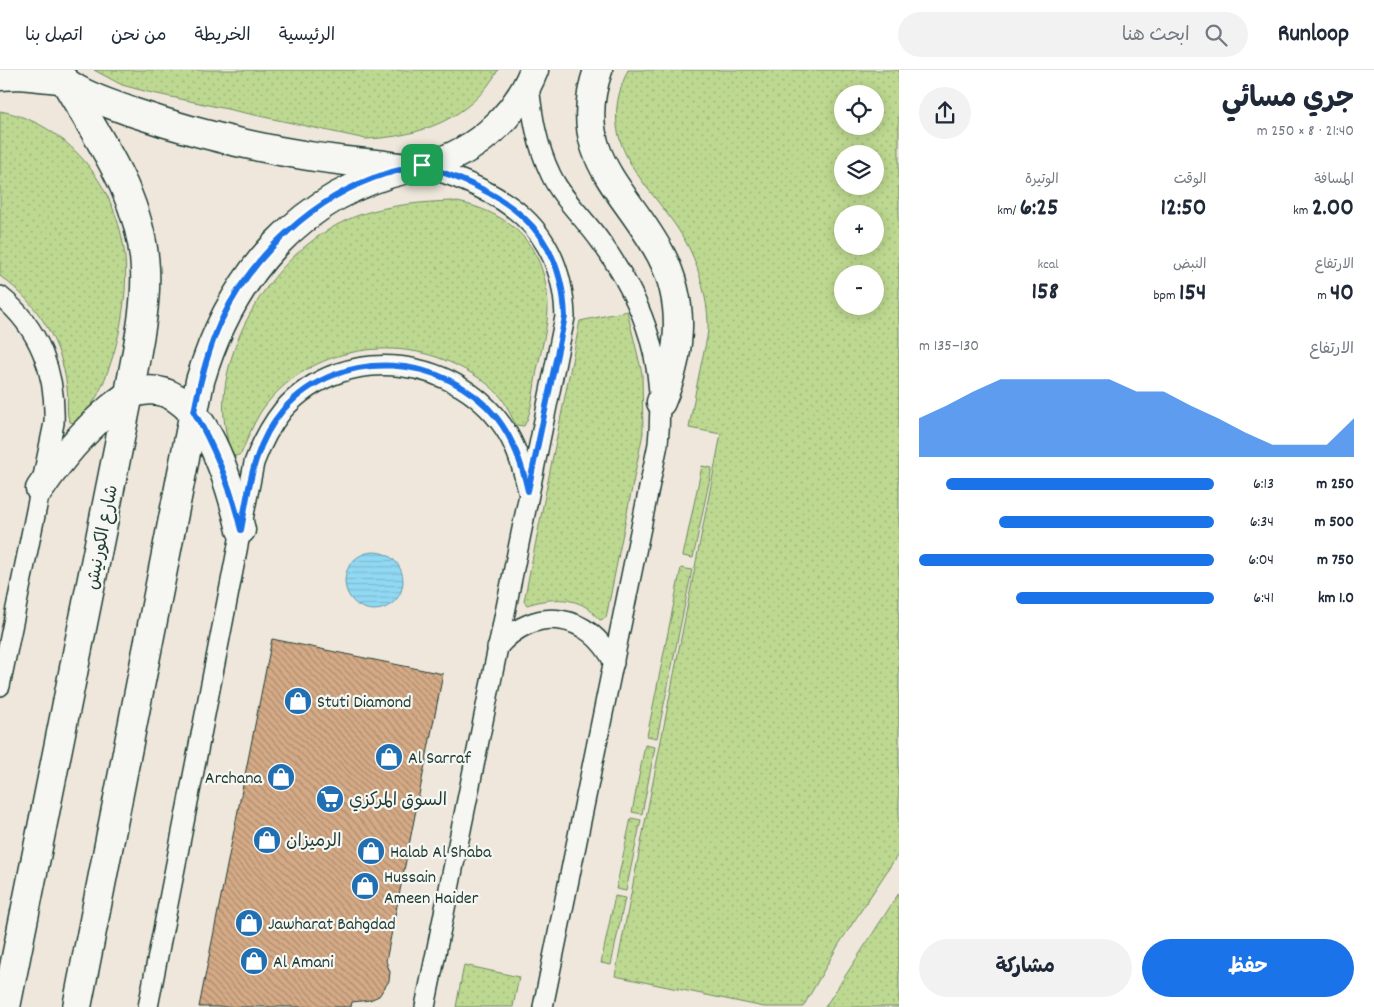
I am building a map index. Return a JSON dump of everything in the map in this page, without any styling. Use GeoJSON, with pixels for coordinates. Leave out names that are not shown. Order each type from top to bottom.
{"type":"FeatureCollection","features":[{"type":"Feature","properties":{"kind":"main road"},"geometry":{"type":"LineString","coordinates":[[598,70],[590,106],[591,128],[596,150],[605,172],[662,256],[677,304],[679,329],[677,354],[671,379],[661,402]]}},
{"type":"Feature","properties":{"kind":"main road"},"geometry":{"type":"LineString","coordinates":[[0,76],[60,76],[92,97],[178,128],[236,143],[316,157],[419,166]]}},
{"type":"Feature","properties":{"kind":"main road","name":"شارع الكورنيش"},"geometry":{"type":"LineString","coordinates":[[6,1007],[129,394],[145,293],[145,269],[138,222],[121,178],[60,76]]}},
{"type":"Feature","properties":{"kind":"main road"},"geometry":{"type":"LineString","coordinates":[[77,1007],[194,412],[209,350],[222,320],[256,266],[301,220],[328,202],[384,174],[456,155],[485,137],[510,113],[531,77]]}},
{"type":"Feature","properties":{"kind":"main road"},"geometry":{"type":"LineString","coordinates":[[40,489],[80,437],[129,394],[150,391],[164,393],[179,399],[194,412],[228,481],[241,530]]}},
{"type":"Feature","properties":{"kind":"lane"},"geometry":{"type":"LineString","coordinates":[[531,77],[535,132],[552,177],[618,267],[645,320],[657,365],[661,402],[658,444],[543,1007]]}},
{"type":"Feature","properties":{"kind":"lane"},"geometry":{"type":"LineString","coordinates":[[419,166],[446,173],[517,210],[534,226],[549,247],[558,269],[564,292],[565,317],[528,491],[425,1007]]}},
{"type":"Feature","properties":{"kind":"lane"},"geometry":{"type":"LineString","coordinates":[[0,296],[9,303],[33,333],[49,368],[53,387],[54,424],[0,686]]}},
{"type":"Feature","properties":{"kind":"lane"},"geometry":{"type":"LineString","coordinates":[[148,1007],[254,463],[261,444],[284,410],[299,396],[334,375],[374,365],[408,367],[434,373],[469,391],[488,409],[508,434],[517,452],[528,491]]}},
{"type":"Feature","properties":{"kind":"lane"},"geometry":{"type":"LineString","coordinates":[[497,648],[508,635],[521,627],[536,621],[552,619],[583,627],[596,636],[607,648],[614,663]]}},
{"type":"Feature","properties":{"kind":"green space"},"geometry":{"type":"Polygon","coordinates":[[[94,70],[498,70],[487,87],[473,101],[458,113],[442,122],[405,134],[366,139],[148,92],[122,85],[94,70]]]}},
{"type":"Feature","properties":{"kind":"green space"},"geometry":{"type":"Polygon","coordinates":[[[628,70],[899,70],[899,853],[839,944],[803,1007],[764,1007],[615,976],[721,434],[689,428],[708,330],[707,313],[700,276],[694,259],[681,235],[635,171],[623,149],[617,126],[618,100],[628,70]]]}},
{"type":"Feature","properties":{"kind":"green space"},"geometry":{"type":"Polygon","coordinates":[[[0,111],[24,118],[46,128],[66,143],[98,179],[110,201],[119,225],[124,249],[126,276],[123,306],[115,349],[98,395],[88,411],[75,423],[70,422],[67,410],[67,392],[60,354],[46,324],[25,298],[0,276],[0,111]]]}},
{"type":"Feature","properties":{"kind":"green space"},"geometry":{"type":"Polygon","coordinates":[[[452,201],[492,213],[508,223],[533,250],[541,268],[546,288],[548,310],[531,407],[524,426],[516,425],[504,402],[493,389],[473,374],[457,366],[442,359],[417,352],[392,349],[367,350],[342,355],[318,364],[296,376],[276,393],[260,413],[241,454],[233,457],[227,438],[224,410],[224,396],[229,367],[238,339],[251,312],[268,286],[310,242],[335,226],[362,214],[384,208],[406,204],[452,201]]]}},
{"type":"Feature","properties":{"kind":"green space"},"geometry":{"type":"Polygon","coordinates":[[[627,311],[642,373],[643,433],[606,618],[600,620],[586,607],[572,601],[549,600],[527,605],[524,601],[580,321],[627,311]]]}},
{"type":"Feature","properties":{"kind":"green space"},"geometry":{"type":"Polygon","coordinates":[[[702,466],[712,468],[693,558],[683,556],[702,466]]]}},
{"type":"Feature","properties":{"kind":"green space"},"geometry":{"type":"Polygon","coordinates":[[[681,568],[692,570],[657,738],[647,736],[681,568]]]}},
{"type":"Feature","properties":{"kind":"green space"},"geometry":{"type":"Polygon","coordinates":[[[645,745],[655,747],[642,814],[632,812],[645,745]]]}},
{"type":"Feature","properties":{"kind":"green space"},"geometry":{"type":"Polygon","coordinates":[[[631,818],[641,820],[626,891],[616,889],[631,818]]]}},
{"type":"Feature","properties":{"kind":"green space"},"geometry":{"type":"Polygon","coordinates":[[[899,893],[899,1007],[825,1007],[899,893]]]}},
{"type":"Feature","properties":{"kind":"green space"},"geometry":{"type":"Polygon","coordinates":[[[615,896],[625,898],[611,965],[601,963],[615,896]]]}},
{"type":"Feature","properties":{"kind":"green space"},"geometry":{"type":"Polygon","coordinates":[[[464,965],[519,977],[513,1007],[456,1007],[464,965]]]}},
{"type":"Feature","properties":{"kind":"water"},"geometry":{"type":"Polygon","coordinates":[[[374,552],[390,557],[398,565],[403,581],[398,597],[390,605],[374,610],[358,605],[350,597],[345,581],[350,565],[358,557],[374,552]]]}},
{"type":"Feature","properties":{"kind":"building","name":"السوق المركزي"},"geometry":{"type":"Polygon","coordinates":[[[272,639],[443,674],[386,961],[390,972],[389,981],[379,996],[370,1000],[352,1002],[351,1007],[199,1007],[272,639]]]}},
{"type":"Feature","properties":{"kind":"place","name":"Stuti Diamond"},"geometry":{"type":"Point","coordinates":[298,701]}},
{"type":"Feature","properties":{"kind":"place","name":"Al Sarraf"},"geometry":{"type":"Point","coordinates":[389,757]}},
{"type":"Feature","properties":{"kind":"place","name":"Archana"},"geometry":{"type":"Point","coordinates":[281,777]}},
{"type":"Feature","properties":{"kind":"place","name":"السوق المركزي"},"geometry":{"type":"Point","coordinates":[330,799]}},
{"type":"Feature","properties":{"kind":"place","name":"الرميزان"},"geometry":{"type":"Point","coordinates":[267,840]}},
{"type":"Feature","properties":{"kind":"place","name":"Halab Al Shaba"},"geometry":{"type":"Point","coordinates":[371,851]}},
{"type":"Feature","properties":{"kind":"place","name":"Hussain Ameen Haider"},"geometry":{"type":"Point","coordinates":[365,886]}},
{"type":"Feature","properties":{"kind":"place","name":"Jawharat Bahgdad"},"geometry":{"type":"Point","coordinates":[249,923]}},
{"type":"Feature","properties":{"kind":"place","name":"Al Amani"},"geometry":{"type":"Point","coordinates":[254,961]}},
{"type":"Feature","properties":{"kind":"route"},"geometry":{"type":"LineString","coordinates":[[422,165],[446,173],[517,210],[534,226],[549,247],[558,269],[564,292],[565,317],[528,491],[517,452],[508,434],[484,404],[469,391],[434,373],[394,365],[374,365],[334,375],[316,384],[284,410],[261,444],[254,463],[241,530],[228,481],[207,434],[194,412],[209,350],[222,320],[256,266],[301,220],[355,186],[384,174],[422,165]]}}]}
